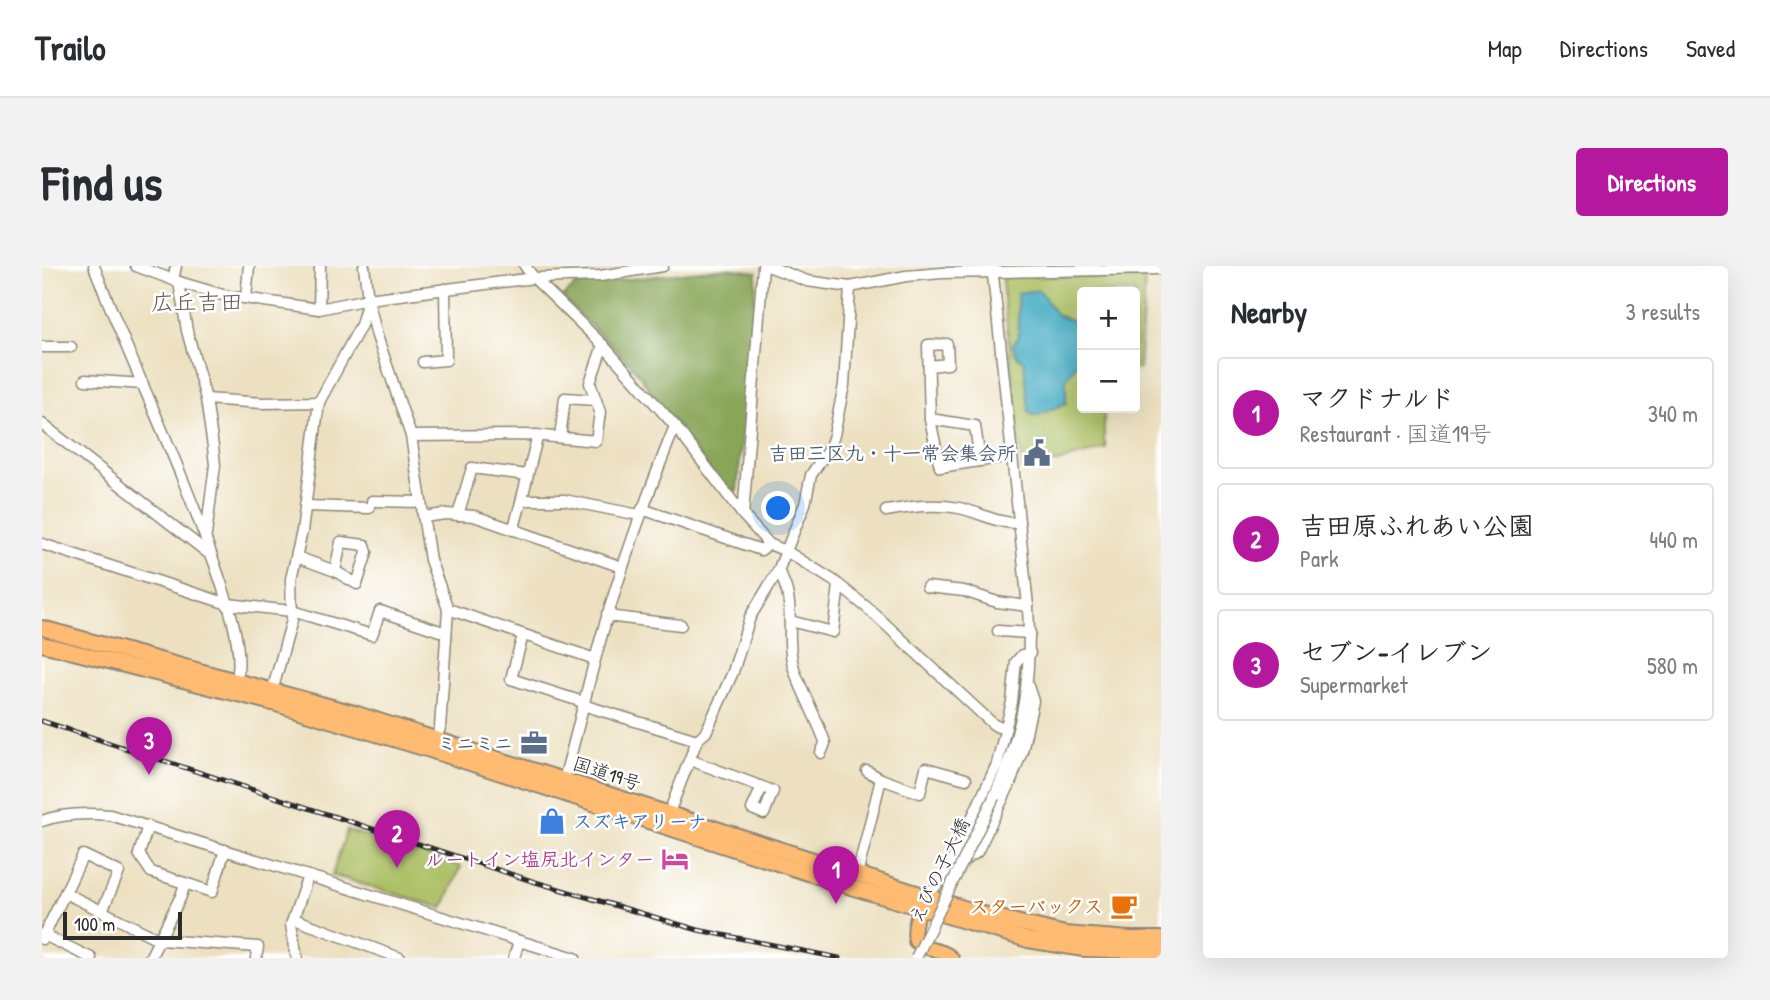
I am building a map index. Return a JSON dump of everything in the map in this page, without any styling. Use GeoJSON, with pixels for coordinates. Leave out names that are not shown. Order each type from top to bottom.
{"type":"FeatureCollection","features":[{"type":"Feature","properties":{"kind":"highway","name":"国道19号"},"geometry":{"type":"LineString","coordinates":[[42,628],[237,679],[271,696]]}},
{"type":"Feature","properties":{"kind":"highway","name":"国道19号"},"geometry":{"type":"LineString","coordinates":[[42,644],[271,696],[433,744],[924,903],[1028,940],[1084,949],[1161,952]]}},
{"type":"Feature","properties":{"kind":"highway","name":"国道19号"},"geometry":{"type":"LineString","coordinates":[[666,820],[857,875],[924,903],[1065,934],[1161,939]]}},
{"type":"Feature","properties":{"kind":"main road"},"geometry":{"type":"LineString","coordinates":[[924,903],[913,930],[915,941],[920,946],[942,951],[953,958]]}},
{"type":"Feature","properties":{"kind":"street"},"geometry":{"type":"LineString","coordinates":[[94,266],[206,535],[228,604],[240,666],[237,679]]}},
{"type":"Feature","properties":{"kind":"street"},"geometry":{"type":"LineString","coordinates":[[136,266],[223,295],[319,309],[368,299],[445,289],[534,278],[600,276],[663,266]]}},
{"type":"Feature","properties":{"kind":"street"},"geometry":{"type":"LineString","coordinates":[[176,266],[176,281],[187,331],[206,399],[215,466],[206,535]]}},
{"type":"Feature","properties":{"kind":"street"},"geometry":{"type":"LineString","coordinates":[[246,298],[249,266]]}},
{"type":"Feature","properties":{"kind":"street"},"geometry":{"type":"LineString","coordinates":[[319,309],[320,266]]}},
{"type":"Feature","properties":{"kind":"street"},"geometry":{"type":"LineString","coordinates":[[364,266],[377,337],[411,436],[430,560],[448,609],[441,717],[433,744]]}},
{"type":"Feature","properties":{"kind":"street"},"geometry":{"type":"LineString","coordinates":[[525,266],[603,345],[675,426],[743,515],[769,544],[786,551],[839,585],[870,610],[993,724],[998,727],[1006,726]]}},
{"type":"Feature","properties":{"kind":"street"},"geometry":{"type":"LineString","coordinates":[[743,515],[765,266],[827,286],[850,287],[906,276],[992,269],[1161,269]]}},
{"type":"Feature","properties":{"kind":"street"},"geometry":{"type":"LineString","coordinates":[[947,872],[976,852],[1010,784],[1022,751],[1033,701],[1027,682],[1030,653],[1028,606],[992,269]]}},
{"type":"Feature","properties":{"kind":"street"},"geometry":{"type":"LineString","coordinates":[[666,820],[697,740],[706,732],[733,672],[750,617],[778,571],[805,504],[811,475],[830,447],[844,385],[850,287]]}},
{"type":"Feature","properties":{"kind":"street"},"geometry":{"type":"LineString","coordinates":[[423,362],[446,360],[445,289]]}},
{"type":"Feature","properties":{"kind":"street"},"geometry":{"type":"LineString","coordinates":[[271,696],[292,620],[291,579],[297,557],[319,402],[361,325],[368,299]]}},
{"type":"Feature","properties":{"kind":"street"},"geometry":{"type":"LineString","coordinates":[[411,436],[538,435],[596,441],[600,412],[590,383],[603,345]]}},
{"type":"Feature","properties":{"kind":"street"},"geometry":{"type":"LineString","coordinates":[[42,347],[71,347]]}},
{"type":"Feature","properties":{"kind":"street"},"geometry":{"type":"LineString","coordinates":[[929,366],[930,419],[940,467],[1012,456]]}},
{"type":"Feature","properties":{"kind":"street"},"geometry":{"type":"LineString","coordinates":[[85,380],[143,384]]}},
{"type":"Feature","properties":{"kind":"street"},"geometry":{"type":"LineString","coordinates":[[560,437],[565,398],[596,400]]}},
{"type":"Feature","properties":{"kind":"street"},"geometry":{"type":"LineString","coordinates":[[206,399],[319,402]]}},
{"type":"Feature","properties":{"kind":"street"},"geometry":{"type":"LineString","coordinates":[[930,419],[975,426],[980,461]]}},
{"type":"Feature","properties":{"kind":"street"},"geometry":{"type":"LineString","coordinates":[[42,424],[212,556]]}},
{"type":"Feature","properties":{"kind":"street"},"geometry":{"type":"LineString","coordinates":[[562,786],[607,614],[641,512],[675,426]]}},
{"type":"Feature","properties":{"kind":"street"},"geometry":{"type":"LineString","coordinates":[[513,530],[538,435]]}},
{"type":"Feature","properties":{"kind":"street"},"geometry":{"type":"LineString","coordinates":[[458,515],[472,468],[527,475]]}},
{"type":"Feature","properties":{"kind":"street"},"geometry":{"type":"LineString","coordinates":[[523,500],[564,500],[641,512],[761,550],[769,544]]}},
{"type":"Feature","properties":{"kind":"street"},"geometry":{"type":"LineString","coordinates":[[305,506],[421,502]]}},
{"type":"Feature","properties":{"kind":"street"},"geometry":{"type":"LineString","coordinates":[[886,511],[926,505],[960,509],[1005,523],[1019,523]]}},
{"type":"Feature","properties":{"kind":"street"},"geometry":{"type":"LineString","coordinates":[[423,517],[446,514],[474,516],[622,567]]}},
{"type":"Feature","properties":{"kind":"street"},"geometry":{"type":"LineString","coordinates":[[42,544],[228,604],[292,611],[372,635],[380,611],[446,633]]}},
{"type":"Feature","properties":{"kind":"street"},"geometry":{"type":"LineString","coordinates":[[297,557],[335,571]]}},
{"type":"Feature","properties":{"kind":"street"},"geometry":{"type":"LineString","coordinates":[[778,571],[789,594],[794,670],[814,720],[824,735],[825,742],[821,753]]}},
{"type":"Feature","properties":{"kind":"street"},"geometry":{"type":"LineString","coordinates":[[790,621],[833,632],[839,585]]}},
{"type":"Feature","properties":{"kind":"street"},"geometry":{"type":"LineString","coordinates":[[927,587],[964,591],[997,602],[1028,606]]}},
{"type":"Feature","properties":{"kind":"street"},"geometry":{"type":"LineString","coordinates":[[448,609],[594,659]]}},
{"type":"Feature","properties":{"kind":"street"},"geometry":{"type":"LineString","coordinates":[[607,614],[681,625]]}},
{"type":"Feature","properties":{"kind":"street"},"geometry":{"type":"LineString","coordinates":[[998,631],[1030,633]]}},
{"type":"Feature","properties":{"kind":"street"},"geometry":{"type":"LineString","coordinates":[[523,635],[511,679],[697,740]]}},
{"type":"Feature","properties":{"kind":"street"},"geometry":{"type":"LineString","coordinates":[[924,903],[947,872],[997,764],[1012,702],[1016,662],[1022,655],[1030,653]]}},
{"type":"Feature","properties":{"kind":"street","name":"えびの子大橋"},"geometry":{"type":"LineString","coordinates":[[916,958],[994,797],[1021,721],[1027,682]]}},
{"type":"Feature","properties":{"kind":"street"},"geometry":{"type":"LineString","coordinates":[[690,760],[762,787]]}},
{"type":"Feature","properties":{"kind":"street"},"geometry":{"type":"LineString","coordinates":[[867,771],[920,793],[926,768],[966,779]]}},
{"type":"Feature","properties":{"kind":"street"},"geometry":{"type":"LineString","coordinates":[[857,875],[881,779]]}},
{"type":"Feature","properties":{"kind":"street"},"geometry":{"type":"LineString","coordinates":[[42,821],[53,817],[90,813],[110,815],[575,958]]}},
{"type":"Feature","properties":{"kind":"street"},"geometry":{"type":"LineString","coordinates":[[148,826],[139,854],[151,872],[185,884],[212,892],[225,850]]}},
{"type":"Feature","properties":{"kind":"street"},"geometry":{"type":"LineString","coordinates":[[91,958],[43,936],[83,855],[119,872],[102,911]]}},
{"type":"Feature","properties":{"kind":"street"},"geometry":{"type":"LineString","coordinates":[[297,958],[291,926],[308,876]]}},
{"type":"Feature","properties":{"kind":"street"},"geometry":{"type":"LineString","coordinates":[[150,958],[185,884]]}},
{"type":"Feature","properties":{"kind":"street"},"geometry":{"type":"LineString","coordinates":[[65,893],[160,940],[258,947],[256,958]]}},
{"type":"Feature","properties":{"kind":"street"},"geometry":{"type":"LineString","coordinates":[[294,919],[400,958]]}},
{"type":"Feature","properties":{"kind":"street"},"geometry":{"type":"LineString","coordinates":[[514,958],[519,941]]}},
{"type":"Feature","properties":{"kind":"green space"},"geometry":{"type":"Polygon","coordinates":[[[727,268],[757,272],[737,491],[724,490],[633,367],[562,298],[576,285],[727,268]]]}},
{"type":"Feature","properties":{"kind":"green space"},"geometry":{"type":"Polygon","coordinates":[[[1006,276],[1145,280],[1140,354],[1140,287],[1077,287],[1077,413],[1104,413],[1106,448],[1023,472],[1002,282],[1006,276]]]}},
{"type":"Feature","properties":{"kind":"green space"},"geometry":{"type":"Polygon","coordinates":[[[347,830],[461,866],[443,908],[332,875],[347,830]]]}},
{"type":"Feature","properties":{"kind":"water"},"geometry":{"type":"Polygon","coordinates":[[[1039,290],[1057,315],[1077,323],[1077,362],[1066,379],[1066,403],[1036,416],[1029,413],[1024,361],[1017,356],[1012,345],[1019,337],[1017,293],[1039,290]]]}},
{"type":"Feature","properties":{"kind":"railway"},"geometry":{"type":"LineString","coordinates":[[42,721],[532,881],[698,930],[839,958]]}},
{"type":"Feature","properties":{"kind":"place","name":"吉田三区九・十一常会集会所"},"geometry":{"type":"Point","coordinates":[1037,453]}},
{"type":"Feature","properties":{"kind":"place","name":"ミニミニ"},"geometry":{"type":"Point","coordinates":[534,743]}},
{"type":"Feature","properties":{"kind":"place","name":"セブン-イレブン"},"geometry":{"type":"Point","coordinates":[149,775]}},
{"type":"Feature","properties":{"kind":"place","name":"スズキアリーナ"},"geometry":{"type":"Point","coordinates":[552,821]}},
{"type":"Feature","properties":{"kind":"place","name":"ルートイン塩尻北インター"},"geometry":{"type":"Point","coordinates":[675,859]}},
{"type":"Feature","properties":{"kind":"place","name":"吉田原ふれあい公園"},"geometry":{"type":"Point","coordinates":[397,868]}},
{"type":"Feature","properties":{"kind":"place","name":"マクドナルド"},"geometry":{"type":"Point","coordinates":[836,904]}},
{"type":"Feature","properties":{"kind":"place","name":"スターバックス"},"geometry":{"type":"Point","coordinates":[1124,906]}},
{"type":"Feature","properties":{"kind":"district","name":"広丘吉田"},"geometry":{"type":"Point","coordinates":[197,301]}}]}
